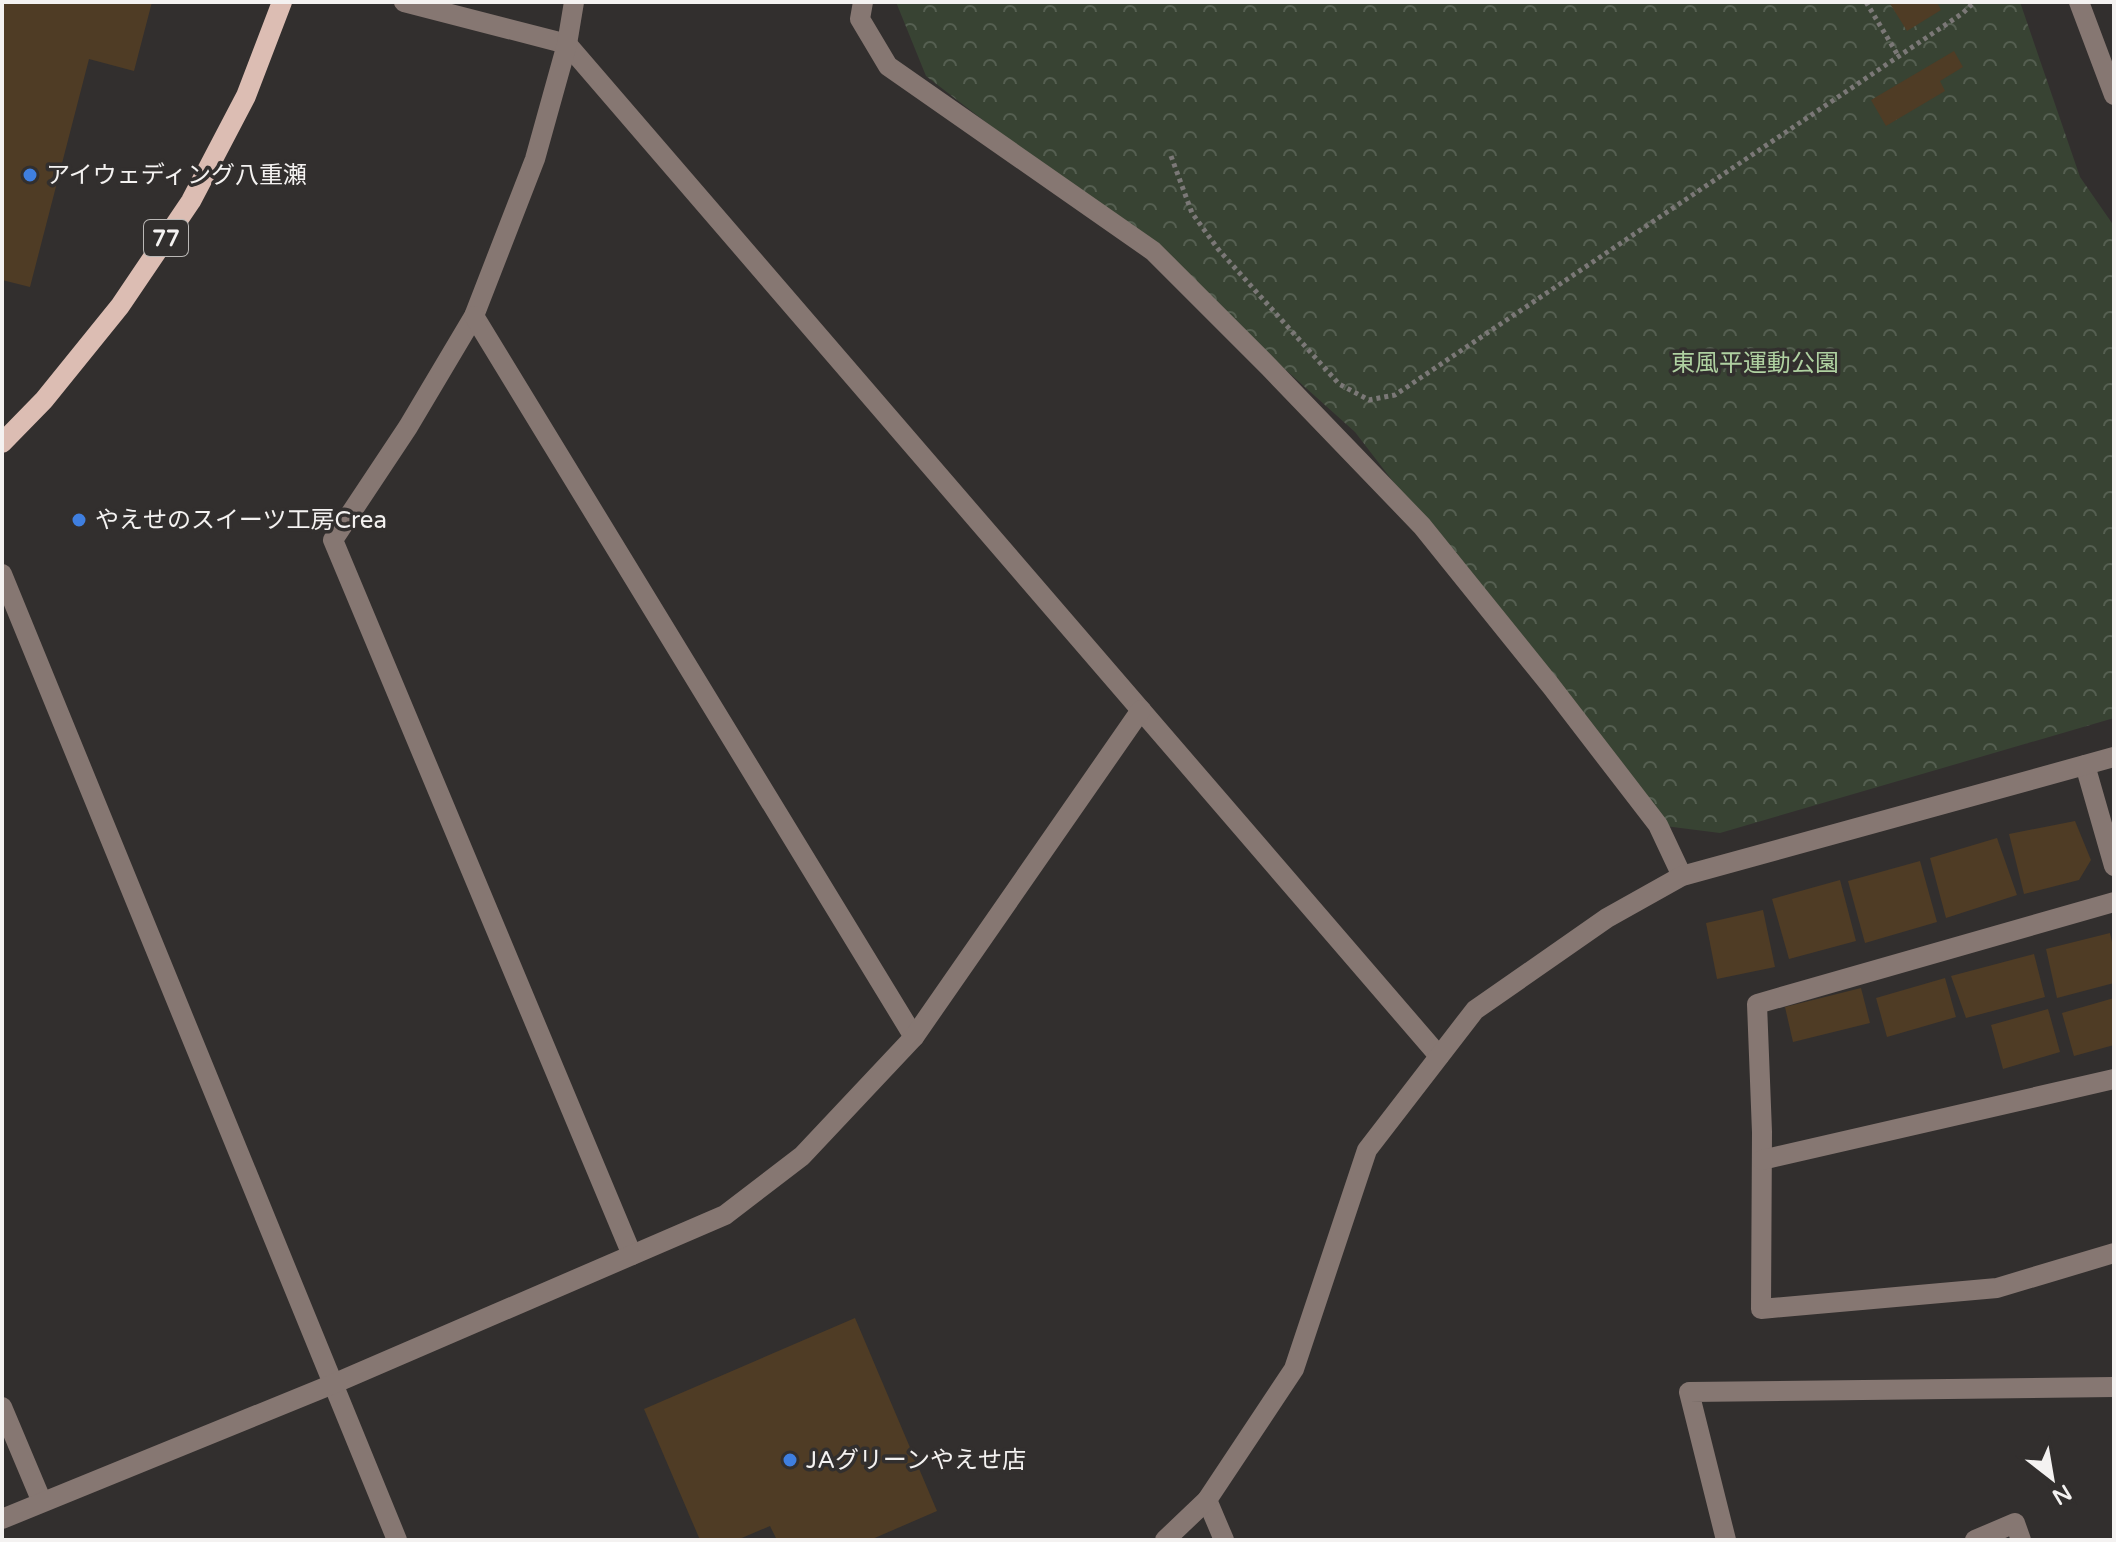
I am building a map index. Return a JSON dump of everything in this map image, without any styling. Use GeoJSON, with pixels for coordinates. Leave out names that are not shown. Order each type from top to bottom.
{"type":"FeatureCollection","features":[{"type":"Feature","properties":{"kind":"main road","name":"77"},"geometry":{"type":"LineString","coordinates":[[2,443],[44,400],[120,306],[191,201],[246,96],[282,2]]}},
{"type":"Feature","properties":{"kind":"street"},"geometry":{"type":"LineString","coordinates":[[404,2],[567,44],[1439,1056]]}},
{"type":"Feature","properties":{"kind":"street"},"geometry":{"type":"LineString","coordinates":[[574,2],[567,44],[535,159],[474,316],[408,427],[333,540],[632,1255]]}},
{"type":"Feature","properties":{"kind":"street"},"geometry":{"type":"LineString","coordinates":[[863,2],[860,19],[888,66],[1153,251],[1422,526],[1658,825],[1682,876]]}},
{"type":"Feature","properties":{"kind":"street"},"geometry":{"type":"LineString","coordinates":[[2079,2],[2114,95]]}},
{"type":"Feature","properties":{"kind":"street"},"geometry":{"type":"LineString","coordinates":[[474,316],[914,1037]]}},
{"type":"Feature","properties":{"kind":"street"},"geometry":{"type":"LineString","coordinates":[[2,574],[397,1540]]}},
{"type":"Feature","properties":{"kind":"street"},"geometry":{"type":"LineString","coordinates":[[2,1519],[333,1384],[725,1215],[802,1156],[914,1037],[1141,710]]}},
{"type":"Feature","properties":{"kind":"street"},"geometry":{"type":"LineString","coordinates":[[1165,1540],[1207,1500],[1294,1369],[1367,1150],[1475,1010],[1607,918],[1682,876],[2114,757]]}},
{"type":"Feature","properties":{"kind":"street"},"geometry":{"type":"LineString","coordinates":[[2085,765],[2114,866]]}},
{"type":"Feature","properties":{"kind":"street"},"geometry":{"type":"LineString","coordinates":[[2114,902],[1757,1004],[1762,1160],[1761,1309],[1997,1288],[2114,1253]]}},
{"type":"Feature","properties":{"kind":"street"},"geometry":{"type":"LineString","coordinates":[[1762,1160],[2114,1079]]}},
{"type":"Feature","properties":{"kind":"street"},"geometry":{"type":"LineString","coordinates":[[1726,1540],[1689,1392],[2114,1387]]}},
{"type":"Feature","properties":{"kind":"street"},"geometry":{"type":"LineString","coordinates":[[2,1407],[42,1502]]}},
{"type":"Feature","properties":{"kind":"street"},"geometry":{"type":"LineString","coordinates":[[1207,1500],[1224,1540]]}},
{"type":"Feature","properties":{"kind":"street"},"geometry":{"type":"LineString","coordinates":[[1975,1540],[2015,1523],[2021,1540]]}},
{"type":"Feature","properties":{"kind":"path"},"geometry":{"type":"LineString","coordinates":[[1866,2],[1899,57]]}},
{"type":"Feature","properties":{"kind":"path"},"geometry":{"type":"LineString","coordinates":[[1171,156],[1192,213],[1218,249],[1339,384],[1369,400],[1395,395],[1899,57],[1974,2]]}},
{"type":"Feature","properties":{"kind":"green space","name":"東風平運動公園"},"geometry":{"type":"Polygon","coordinates":[[[896,2],[2020,2],[2080,177],[2114,226],[2114,718],[1720,833],[1657,825],[1355,432],[1153,251],[926,76],[896,2]]]}},
{"type":"Feature","properties":{"kind":"building","name":"アイウェディング八重瀬"},"geometry":{"type":"Polygon","coordinates":[[[2,2],[152,2],[134,71],[89,59],[30,287],[2,280],[2,2]]]}},
{"type":"Feature","properties":{"kind":"building"},"geometry":{"type":"Polygon","coordinates":[[[1889,2],[1937,2],[1941,10],[1907,31],[1889,2]]]}},
{"type":"Feature","properties":{"kind":"building"},"geometry":{"type":"Polygon","coordinates":[[[1954,51],[1963,67],[1940,81],[1945,91],[1886,126],[1871,100],[1954,51]]]}},
{"type":"Feature","properties":{"kind":"building"},"geometry":{"type":"Polygon","coordinates":[[[2075,821],[2091,860],[2079,880],[2024,894],[2009,834],[2075,821]]]}},
{"type":"Feature","properties":{"kind":"building"},"geometry":{"type":"Polygon","coordinates":[[[1997,838],[2017,895],[1946,918],[1930,858],[1997,838]]]}},
{"type":"Feature","properties":{"kind":"building"},"geometry":{"type":"Polygon","coordinates":[[[1920,861],[1937,922],[1865,943],[1848,881],[1920,861]]]}},
{"type":"Feature","properties":{"kind":"building"},"geometry":{"type":"Polygon","coordinates":[[[1840,880],[1856,941],[1789,959],[1772,899],[1840,880]]]}},
{"type":"Feature","properties":{"kind":"building"},"geometry":{"type":"Polygon","coordinates":[[[1763,910],[1775,967],[1717,979],[1706,923],[1763,910]]]}},
{"type":"Feature","properties":{"kind":"building"},"geometry":{"type":"Polygon","coordinates":[[[2110,933],[2114,951],[2114,983],[2057,998],[2046,949],[2110,933]]]}},
{"type":"Feature","properties":{"kind":"building"},"geometry":{"type":"Polygon","coordinates":[[[2034,954],[2045,997],[1966,1018],[1951,976],[2034,954]]]}},
{"type":"Feature","properties":{"kind":"building"},"geometry":{"type":"Polygon","coordinates":[[[1945,978],[1956,1017],[1887,1037],[1876,998],[1945,978]]]}},
{"type":"Feature","properties":{"kind":"building"},"geometry":{"type":"Polygon","coordinates":[[[1861,988],[1870,1023],[1793,1042],[1785,1007],[1861,988]]]}},
{"type":"Feature","properties":{"kind":"building"},"geometry":{"type":"Polygon","coordinates":[[[2114,998],[2114,1045],[2074,1056],[2062,1013],[2114,998]]]}},
{"type":"Feature","properties":{"kind":"building"},"geometry":{"type":"Polygon","coordinates":[[[2048,1009],[2060,1052],[2003,1069],[1991,1025],[2048,1009]]]}},
{"type":"Feature","properties":{"kind":"building","name":"JAグリーンやえせ店"},"geometry":{"type":"Polygon","coordinates":[[[855,1318],[937,1511],[870,1540],[777,1540],[770,1526],[737,1540],[700,1540],[644,1409],[855,1318]]]}},
{"type":"Feature","properties":{"kind":"place","name":"アイウェディング八重瀬"},"geometry":{"type":"Point","coordinates":[30,175]}},
{"type":"Feature","properties":{"kind":"place","name":"やえせのスイーツ工房Crea"},"geometry":{"type":"Point","coordinates":[79,520]}},
{"type":"Feature","properties":{"kind":"place","name":"JAグリーンやえせ店"},"geometry":{"type":"Point","coordinates":[790,1460]}}]}
